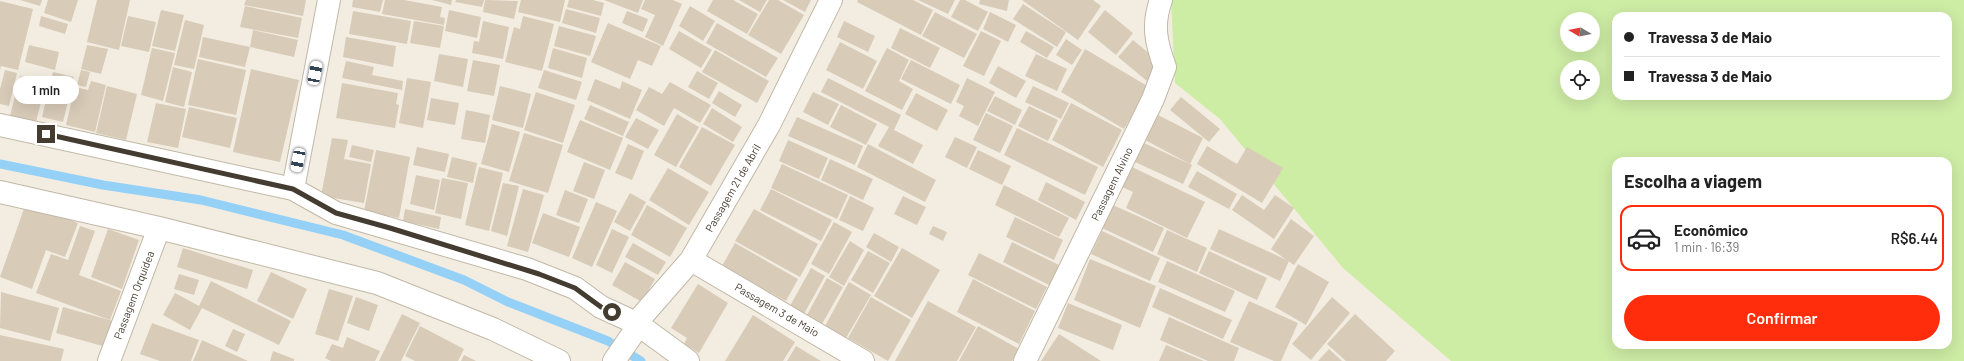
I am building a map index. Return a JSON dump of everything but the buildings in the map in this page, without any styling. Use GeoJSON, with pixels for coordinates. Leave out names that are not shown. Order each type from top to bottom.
{"type":"FeatureCollection","features":[{"type":"Feature","properties":{"kind":"street"},"geometry":{"type":"LineString","coordinates":[[293,189],[329,0]]}},
{"type":"Feature","properties":{"kind":"street","name":"Passagem 21 de Abril"},"geometry":{"type":"LineString","coordinates":[[614,361],[635,327],[691,260],[769,125],[831,0]]}},
{"type":"Feature","properties":{"kind":"street","name":"Passagem Alvino"},"geometry":{"type":"LineString","coordinates":[[1025,361],[1153,99],[1165,67],[1159,52],[1155,22],[1162,0]]}},
{"type":"Feature","properties":{"kind":"street"},"geometry":{"type":"LineString","coordinates":[[0,125],[293,189],[336,213],[527,269],[575,288],[601,307],[688,361]]}},
{"type":"Feature","properties":{"kind":"street"},"geometry":{"type":"LineString","coordinates":[[0,192],[159,228],[377,283],[492,329],[559,361]]}},
{"type":"Feature","properties":{"kind":"street","name":"Passagem Orquídea"},"geometry":{"type":"LineString","coordinates":[[109,361],[159,228]]}},
{"type":"Feature","properties":{"kind":"street","name":"Passagem 3 de Maio"},"geometry":{"type":"LineString","coordinates":[[691,260],[863,361]]}},
{"type":"Feature","properties":{"kind":"green space"},"geometry":{"type":"Polygon","coordinates":[[[1171,0],[1964,0],[1964,361],[1451,361],[1343,268],[1220,119],[1175,83],[1171,0]]]}},
{"type":"Feature","properties":{"kind":"waterway"},"geometry":{"type":"LineString","coordinates":[[0,164],[103,185],[201,200],[343,235],[464,280],[508,302],[608,341],[641,361]]}},
{"type":"Feature","properties":{"kind":"route"},"geometry":{"type":"LineString","coordinates":[[46,134],[293,189],[310,197],[336,213],[527,269],[575,288],[601,307],[612,312]]}}]}
